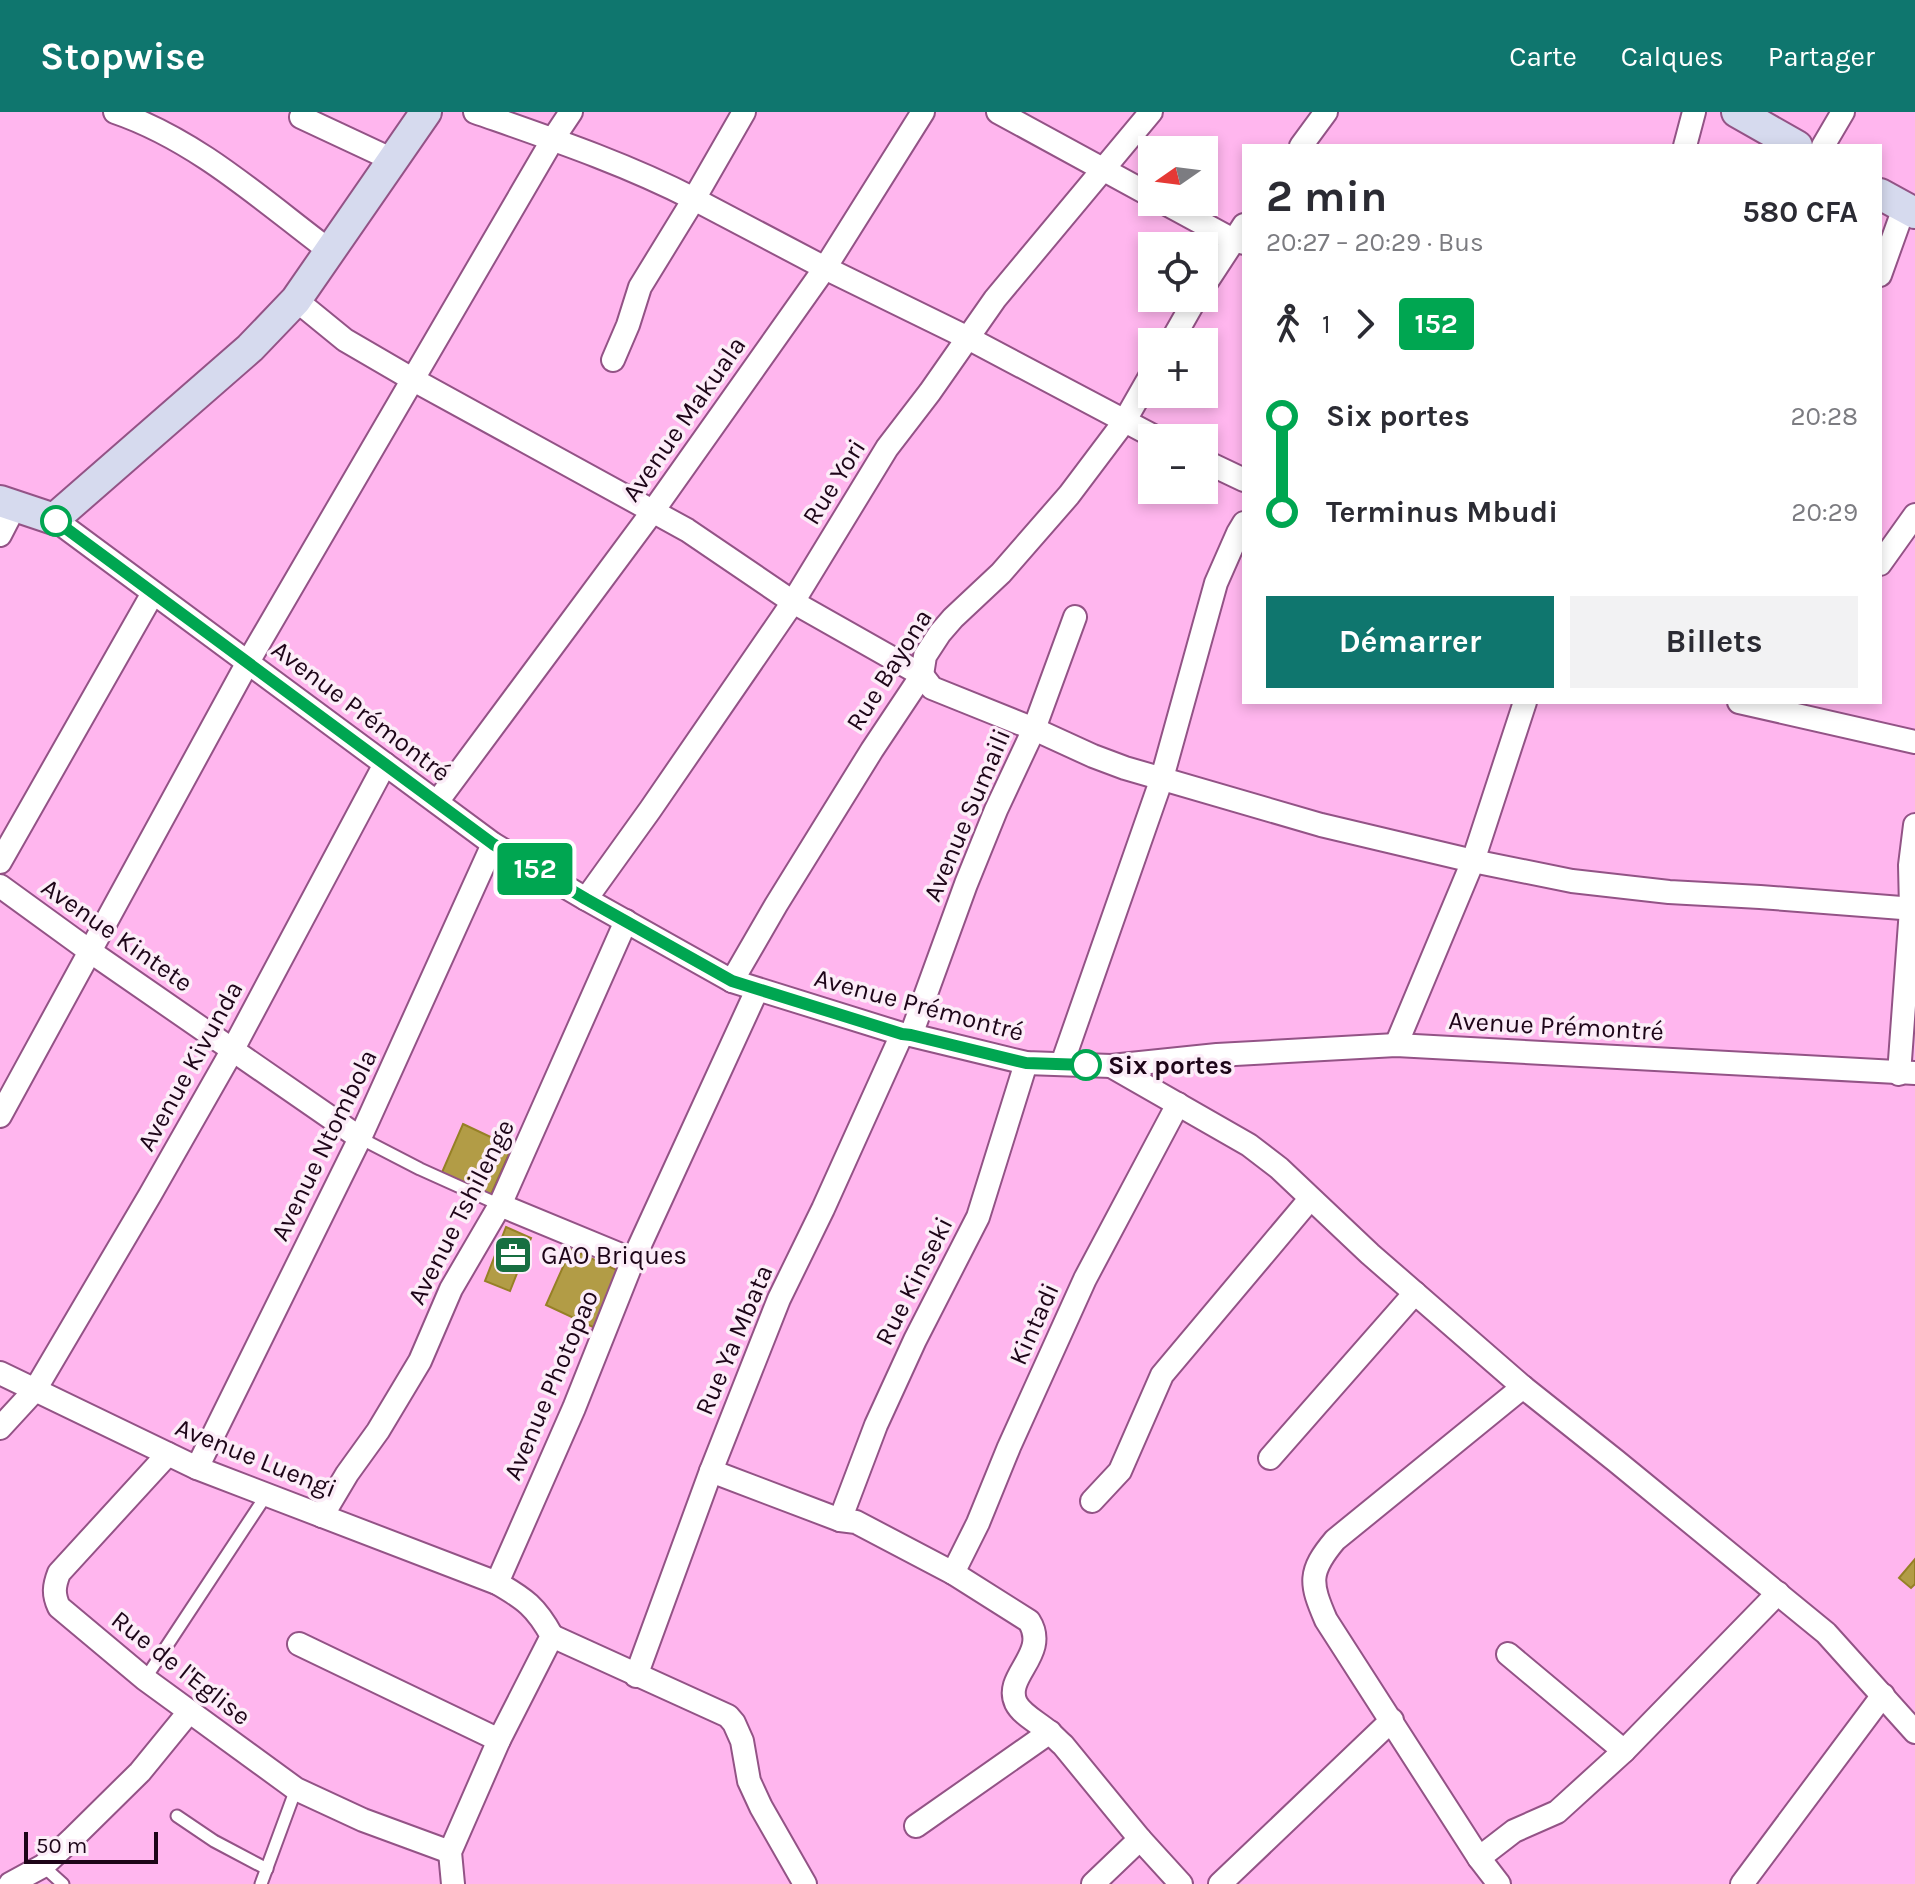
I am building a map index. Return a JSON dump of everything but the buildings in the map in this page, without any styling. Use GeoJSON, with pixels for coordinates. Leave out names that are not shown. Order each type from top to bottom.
{"type":"FeatureCollection","features":[{"type":"Feature","properties":{"kind":"street"},"geometry":{"type":"LineString","coordinates":[[115,112],[204,156],[330,251]]}},
{"type":"Feature","properties":{"kind":"street"},"geometry":{"type":"LineString","coordinates":[[0,535],[7,504],[54,519],[250,348],[296,300],[426,112]]}},
{"type":"Feature","properties":{"kind":"street"},"geometry":{"type":"LineString","coordinates":[[475,112],[665,184],[968,338],[1138,429]]}},
{"type":"Feature","properties":{"kind":"street"},"geometry":{"type":"LineString","coordinates":[[0,1116],[248,662],[571,112]]}},
{"type":"Feature","properties":{"kind":"street"},"geometry":{"type":"LineString","coordinates":[[613,360],[640,287],[744,112]]}},
{"type":"Feature","properties":{"kind":"street","name":"Avenue Makuala"},"geometry":{"type":"LineString","coordinates":[[437,802],[653,511],[825,268],[923,112]]}},
{"type":"Feature","properties":{"kind":"street"},"geometry":{"type":"LineString","coordinates":[[998,112],[1138,188]]}},
{"type":"Feature","properties":{"kind":"street","name":"Rue Yori"},"geometry":{"type":"LineString","coordinates":[[586,899],[793,602],[887,448],[995,299],[1151,112]]}},
{"type":"Feature","properties":{"kind":"street"},"geometry":{"type":"LineString","coordinates":[[1302,144],[1326,112]]}},
{"type":"Feature","properties":{"kind":"street"},"geometry":{"type":"LineString","coordinates":[[1686,144],[1694,112]]}},
{"type":"Feature","properties":{"kind":"street"},"geometry":{"type":"LineString","coordinates":[[1737,112],[1793,144]]}},
{"type":"Feature","properties":{"kind":"street"},"geometry":{"type":"LineString","coordinates":[[1824,144],[1843,112]]}},
{"type":"Feature","properties":{"kind":"street"},"geometry":{"type":"LineString","coordinates":[[301,117],[393,160]]}},
{"type":"Feature","properties":{"kind":"street"},"geometry":{"type":"LineString","coordinates":[[1882,268],[1900,205]]}},
{"type":"Feature","properties":{"kind":"street"},"geometry":{"type":"LineString","coordinates":[[1195,216],[1240,236],[1218,267]]}},
{"type":"Feature","properties":{"kind":"street"},"geometry":{"type":"LineString","coordinates":[[296,300],[345,340],[687,530],[793,602],[922,675],[932,688],[1093,756],[1321,825],[1572,881],[1669,892],[1913,909]]}},
{"type":"Feature","properties":{"kind":"street","name":"Rue Bayona"},"geometry":{"type":"LineString","coordinates":[[732,981],[872,750],[922,675],[925,656],[940,633],[1001,573],[1069,495],[1124,422],[1138,398]]}},
{"type":"Feature","properties":{"kind":"street"},"geometry":{"type":"LineString","coordinates":[[1218,468],[1242,479]]}},
{"type":"Feature","properties":{"kind":"street"},"geometry":{"type":"LineString","coordinates":[[1882,561],[1915,515]]}},
{"type":"Feature","properties":{"kind":"street","name":"Avenue Prémontré"},"geometry":{"type":"LineString","coordinates":[[54,519],[493,844],[732,981],[906,1035],[1026,1063],[1111,1066],[1217,1055],[1396,1045],[1907,1074]]}},
{"type":"Feature","properties":{"kind":"street"},"geometry":{"type":"LineString","coordinates":[[1062,1064],[1162,778],[1216,583],[1242,526]]}},
{"type":"Feature","properties":{"kind":"street"},"geometry":{"type":"LineString","coordinates":[[0,862],[153,593]]}},
{"type":"Feature","properties":{"kind":"street","name":"Avenue Sumaili"},"geometry":{"type":"LineString","coordinates":[[906,1035],[996,810],[1034,729],[1075,617]]}},
{"type":"Feature","properties":{"kind":"street"},"geometry":{"type":"LineString","coordinates":[[1396,1045],[1473,861],[1524,704]]}},
{"type":"Feature","properties":{"kind":"street"},"geometry":{"type":"LineString","coordinates":[[1759,704],[1779,706],[1915,742]]}},
{"type":"Feature","properties":{"kind":"street","name":"Avenue Kivunda"},"geometry":{"type":"LineString","coordinates":[[0,1428],[35,1390],[232,1051],[385,764]]}},
{"type":"Feature","properties":{"kind":"street"},"geometry":{"type":"LineString","coordinates":[[1907,1074],[1913,909],[1910,865],[1915,825]]}},
{"type":"Feature","properties":{"kind":"street","name":"Avenue Ntombola"},"geometry":{"type":"LineString","coordinates":[[197,1468],[360,1138],[493,844]]}},
{"type":"Feature","properties":{"kind":"street","name":"Avenue Kintete"},"geometry":{"type":"LineString","coordinates":[[0,886],[360,1138]]}},
{"type":"Feature","properties":{"kind":"street","name":"Avenue Tshilenge"},"geometry":{"type":"LineString","coordinates":[[322,1516],[420,1361],[451,1289],[500,1205],[626,921]]}},
{"type":"Feature","properties":{"kind":"street","name":"Avenue Photopao"},"geometry":{"type":"LineString","coordinates":[[497,1583],[574,1408],[633,1260],[757,990]]}},
{"type":"Feature","properties":{"kind":"street","name":"Rue Ya Mbata"},"geometry":{"type":"LineString","coordinates":[[636,1676],[711,1471],[779,1299],[906,1035]]}},
{"type":"Feature","properties":{"kind":"street","name":"Rue Kinseki"},"geometry":{"type":"LineString","coordinates":[[840,1520],[876,1425],[915,1340],[978,1217],[1026,1063]]}},
{"type":"Feature","properties":{"kind":"street"},"geometry":{"type":"LineString","coordinates":[[1111,1066],[1249,1145],[1279,1168],[1523,1387],[1826,1633],[1915,1732]]}},
{"type":"Feature","properties":{"kind":"street","name":"Kintadi"},"geometry":{"type":"LineString","coordinates":[[953,1573],[1085,1279],[1178,1104]]}},
{"type":"Feature","properties":{"kind":"street"},"geometry":{"type":"LineString","coordinates":[[1092,1501],[1120,1471],[1162,1375],[1310,1199]]}},
{"type":"Feature","properties":{"kind":"street"},"geometry":{"type":"LineString","coordinates":[[500,1205],[633,1260]]}},
{"type":"Feature","properties":{"kind":"street"},"geometry":{"type":"LineString","coordinates":[[1270,1458],[1415,1293]]}},
{"type":"Feature","properties":{"kind":"street","name":"Avenue Luengi"},"geometry":{"type":"LineString","coordinates":[[0,1373],[197,1468],[497,1583],[524,1598],[542,1617],[552,1636]]}},
{"type":"Feature","properties":{"kind":"street"},"geometry":{"type":"LineString","coordinates":[[1499,1884],[1479,1858],[1326,1620],[1313,1580],[1319,1560],[1335,1540],[1523,1387]]}},
{"type":"Feature","properties":{"kind":"street","name":"Rue de l'Eglise"},"geometry":{"type":"LineString","coordinates":[[168,1454],[59,1573],[54,1595],[59,1607],[145,1679],[296,1789],[363,1820],[450,1852]]}},
{"type":"Feature","properties":{"kind":"street"},"geometry":{"type":"LineString","coordinates":[[711,1471],[840,1520],[856,1522],[953,1573],[1029,1621],[1035,1631],[1035,1643],[1013,1692],[1017,1707],[1050,1732],[1080,1764],[1181,1884]]}},
{"type":"Feature","properties":{"kind":"street"},"geometry":{"type":"LineString","coordinates":[[1479,1858],[1514,1831],[1557,1812],[1624,1751],[1778,1593]]}},
{"type":"Feature","properties":{"kind":"street"},"geometry":{"type":"LineString","coordinates":[[453,1884],[450,1852],[499,1740],[552,1636],[728,1716],[742,1741],[749,1781],[805,1884]]}},
{"type":"Feature","properties":{"kind":"street"},"geometry":{"type":"LineString","coordinates":[[299,1644],[499,1740]]}},
{"type":"Feature","properties":{"kind":"street"},"geometry":{"type":"LineString","coordinates":[[1508,1654],[1624,1751]]}},
{"type":"Feature","properties":{"kind":"street"},"geometry":{"type":"LineString","coordinates":[[1742,1884],[1883,1695]]}},
{"type":"Feature","properties":{"kind":"street"},"geometry":{"type":"LineString","coordinates":[[10,1884],[43,1866],[140,1772],[189,1712]]}},
{"type":"Feature","properties":{"kind":"street"},"geometry":{"type":"LineString","coordinates":[[1220,1884],[1392,1720]]}},
{"type":"Feature","properties":{"kind":"street"},"geometry":{"type":"LineString","coordinates":[[916,1826],[1050,1732]]}},
{"type":"Feature","properties":{"kind":"street"},"geometry":{"type":"LineString","coordinates":[[1093,1884],[1140,1839]]}},
{"type":"Feature","properties":{"kind":"lane"},"geometry":{"type":"LineString","coordinates":[[360,1138],[500,1205]]}},
{"type":"Feature","properties":{"kind":"lane"},"geometry":{"type":"LineString","coordinates":[[145,1679],[267,1494]]}},
{"type":"Feature","properties":{"kind":"lane"},"geometry":{"type":"LineString","coordinates":[[261,1884],[296,1789]]}},
{"type":"Feature","properties":{"kind":"lane"},"geometry":{"type":"LineString","coordinates":[[177,1816],[214,1841],[267,1869]]}},
{"type":"Feature","properties":{"kind":"lane"},"geometry":{"type":"LineString","coordinates":[[43,1866],[63,1884]]}},
{"type":"Feature","properties":{"kind":"bus line","name":"152"},"geometry":{"type":"LineString","coordinates":[[56,521],[493,844],[732,981],[902,1034],[1026,1063],[1086,1065]]}},
{"type":"Feature","properties":{"kind":"place","name":"Six portes"},"geometry":{"type":"Point","coordinates":[1086,1065]}},
{"type":"Feature","properties":{"kind":"place","name":"GAO Briques"},"geometry":{"type":"Point","coordinates":[513,1255]}}]}
